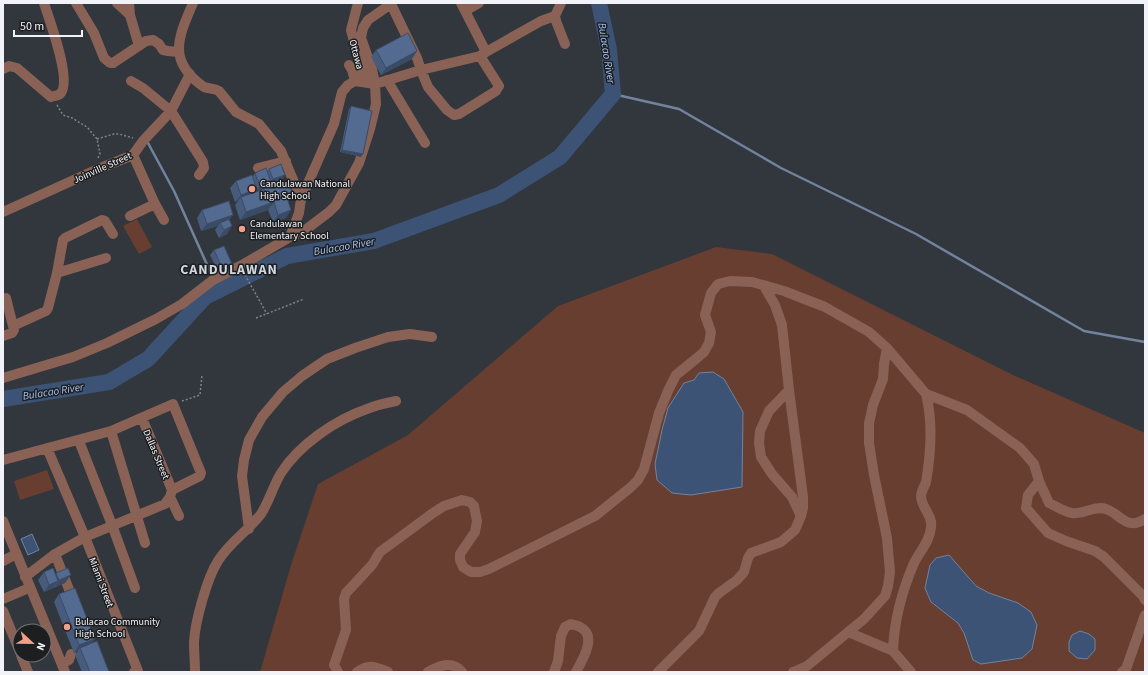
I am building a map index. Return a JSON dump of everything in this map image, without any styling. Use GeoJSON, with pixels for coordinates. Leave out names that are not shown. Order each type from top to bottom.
{"type":"FeatureCollection","features":[{"type":"Feature","properties":{"kind":"street"},"geometry":{"type":"LineString","coordinates":[[3,69],[9,66],[17,68],[51,97],[57,96],[61,93],[64,84],[63,70],[44,3]]}},
{"type":"Feature","properties":{"kind":"street"},"geometry":{"type":"LineString","coordinates":[[76,3],[94,32],[106,62],[113,63],[146,41],[153,40],[164,50],[178,52]]}},
{"type":"Feature","properties":{"kind":"street"},"geometry":{"type":"LineString","coordinates":[[117,3],[130,15]]}},
{"type":"Feature","properties":{"kind":"street"},"geometry":{"type":"LineString","coordinates":[[128,3],[139,46]]}},
{"type":"Feature","properties":{"kind":"street"},"geometry":{"type":"LineString","coordinates":[[193,3],[180,37],[178,52],[181,61],[190,74],[204,86],[219,91],[236,112],[259,124],[281,151],[301,199]]}},
{"type":"Feature","properties":{"kind":"street","name":"Ottawa"},"geometry":{"type":"LineString","coordinates":[[358,3],[351,30],[360,82]]}},
{"type":"Feature","properties":{"kind":"street"},"geometry":{"type":"LineString","coordinates":[[3,378],[73,357],[107,343],[156,319],[182,304],[214,279],[242,265],[290,237],[304,232],[336,205],[359,163],[376,104],[375,84],[368,56],[361,38],[363,28],[368,20],[391,4],[417,58],[420,70],[428,87],[447,110],[456,116],[496,91],[499,86],[483,54],[463,7],[479,3]]}},
{"type":"Feature","properties":{"kind":"street"},"geometry":{"type":"LineString","coordinates":[[561,3],[555,16],[565,44]]}},
{"type":"Feature","properties":{"kind":"street"},"geometry":{"type":"LineString","coordinates":[[290,237],[299,213],[301,199],[334,124],[342,92],[348,85],[360,82],[375,84],[420,70],[483,54],[541,21],[555,16]]}},
{"type":"Feature","properties":{"kind":"street"},"geometry":{"type":"LineString","coordinates":[[349,65],[360,82]]}},
{"type":"Feature","properties":{"kind":"street","name":"Joinville Street"},"geometry":{"type":"LineString","coordinates":[[3,212],[98,169],[133,155],[143,141],[171,111],[190,74]]}},
{"type":"Feature","properties":{"kind":"street"},"geometry":{"type":"LineString","coordinates":[[388,80],[425,143]]}},
{"type":"Feature","properties":{"kind":"street"},"geometry":{"type":"LineString","coordinates":[[131,81],[143,88],[171,111],[203,162],[204,168],[199,175]]}},
{"type":"Feature","properties":{"kind":"street"},"geometry":{"type":"LineString","coordinates":[[133,155],[155,204],[164,220]]}},
{"type":"Feature","properties":{"kind":"street"},"geometry":{"type":"LineString","coordinates":[[258,168],[286,161]]}},
{"type":"Feature","properties":{"kind":"street"},"geometry":{"type":"LineString","coordinates":[[130,216],[155,204]]}},
{"type":"Feature","properties":{"kind":"street"},"geometry":{"type":"LineString","coordinates":[[13,326],[46,311],[48,308],[57,273],[63,240],[65,238],[102,220],[105,221],[113,234]]}},
{"type":"Feature","properties":{"kind":"street"},"geometry":{"type":"LineString","coordinates":[[57,273],[106,258]]}},
{"type":"Feature","properties":{"kind":"street"},"geometry":{"type":"LineString","coordinates":[[338,672],[334,665],[346,630],[344,599],[346,593],[372,565],[380,552],[444,506],[462,500],[470,502],[474,506],[477,521],[475,532],[460,554],[460,560],[463,567],[471,572],[480,572],[489,569],[595,516],[631,487],[638,480],[644,469],[659,413],[670,385],[676,374],[704,352],[709,343],[711,332],[705,315],[711,293],[718,284],[730,281],[752,282],[784,291],[825,307],[869,332],[887,348],[926,394],[930,409],[931,431],[926,483],[921,494],[922,501],[932,526],[929,537],[915,562],[904,590],[894,632],[893,651]]}},
{"type":"Feature","properties":{"kind":"street"},"geometry":{"type":"LineString","coordinates":[[658,672],[699,631],[715,597],[737,580],[744,572],[751,553],[781,542],[795,530],[801,516],[803,497],[782,325],[775,305],[764,286]]}},
{"type":"Feature","properties":{"kind":"street"},"geometry":{"type":"LineString","coordinates":[[3,336],[12,333],[14,330],[6,298]]}},
{"type":"Feature","properties":{"kind":"street"},"geometry":{"type":"LineString","coordinates":[[249,529],[242,476],[244,460],[249,440],[262,417],[283,392],[302,376],[327,359],[355,348],[388,337],[410,334],[432,337]]}},
{"type":"Feature","properties":{"kind":"street"},"geometry":{"type":"LineString","coordinates":[[793,672],[807,666],[864,619],[885,596],[888,586],[890,572],[887,538],[869,443],[869,423],[873,406],[883,379],[887,348]]}},
{"type":"Feature","properties":{"kind":"street"},"geometry":{"type":"LineString","coordinates":[[789,390],[770,411],[760,431],[759,443],[761,457],[772,474],[792,497],[801,516]]}},
{"type":"Feature","properties":{"kind":"street"},"geometry":{"type":"LineString","coordinates":[[926,394],[967,410],[1020,448],[1034,464],[1039,481],[1049,503],[1073,514],[1095,508],[1106,509],[1124,522],[1138,524],[1145,519]]}},
{"type":"Feature","properties":{"kind":"street"},"geometry":{"type":"LineString","coordinates":[[195,672],[194,641],[209,578],[218,561],[228,548],[249,529],[262,512],[281,473],[294,455],[311,440],[344,419],[367,409],[396,401]]}},
{"type":"Feature","properties":{"kind":"street"},"geometry":{"type":"LineString","coordinates":[[3,460],[79,441],[111,431],[173,404],[201,474],[171,494],[165,504],[112,524],[85,537],[55,554],[25,577]]}},
{"type":"Feature","properties":{"kind":"street","name":"Dallas Street"},"geometry":{"type":"LineString","coordinates":[[142,418],[179,516]]}},
{"type":"Feature","properties":{"kind":"street"},"geometry":{"type":"LineString","coordinates":[[111,431],[138,515],[145,544]]}},
{"type":"Feature","properties":{"kind":"street"},"geometry":{"type":"LineString","coordinates":[[79,441],[112,524],[135,588]]}},
{"type":"Feature","properties":{"kind":"street","name":"Miami Street"},"geometry":{"type":"LineString","coordinates":[[47,448],[85,537],[136,672]]}},
{"type":"Feature","properties":{"kind":"street"},"geometry":{"type":"LineString","coordinates":[[1039,481],[1028,495],[1026,508],[1048,533],[1095,551],[1110,563],[1143,596],[1145,600]]}},
{"type":"Feature","properties":{"kind":"street"},"geometry":{"type":"LineString","coordinates":[[3,521],[64,668]]}},
{"type":"Feature","properties":{"kind":"street"},"geometry":{"type":"LineString","coordinates":[[3,561],[16,554]]}},
{"type":"Feature","properties":{"kind":"street"},"geometry":{"type":"LineString","coordinates":[[55,554],[79,613]]}},
{"type":"Feature","properties":{"kind":"street"},"geometry":{"type":"LineString","coordinates":[[3,600],[30,588]]}},
{"type":"Feature","properties":{"kind":"street"},"geometry":{"type":"LineString","coordinates":[[3,611],[12,633]]}},
{"type":"Feature","properties":{"kind":"street"},"geometry":{"type":"LineString","coordinates":[[1122,672],[1126,668],[1145,616]]}},
{"type":"Feature","properties":{"kind":"street"},"geometry":{"type":"LineString","coordinates":[[554,672],[558,661],[561,636],[565,627],[571,624],[581,627],[589,640],[585,655],[576,672]]}},
{"type":"Feature","properties":{"kind":"street"},"geometry":{"type":"LineString","coordinates":[[848,632],[893,651],[911,672]]}},
{"type":"Feature","properties":{"kind":"street"},"geometry":{"type":"LineString","coordinates":[[64,668],[72,654]]}},
{"type":"Feature","properties":{"kind":"street"},"geometry":{"type":"LineString","coordinates":[[428,672],[449,664],[458,667],[462,672]]}},
{"type":"Feature","properties":{"kind":"street"},"geometry":{"type":"LineString","coordinates":[[357,672],[364,667],[369,666],[388,672]]}},
{"type":"Feature","properties":{"kind":"path"},"geometry":{"type":"LineString","coordinates":[[51,97],[63,115],[72,118],[87,127],[97,139],[97,147],[100,154],[96,162],[98,169]]}},
{"type":"Feature","properties":{"kind":"path"},"geometry":{"type":"LineString","coordinates":[[97,139],[119,134],[143,141]]}},
{"type":"Feature","properties":{"kind":"path"},"geometry":{"type":"LineString","coordinates":[[244,274],[267,314]]}},
{"type":"Feature","properties":{"kind":"path"},"geometry":{"type":"LineString","coordinates":[[256,318],[304,299]]}},
{"type":"Feature","properties":{"kind":"path"},"geometry":{"type":"LineString","coordinates":[[173,404],[200,395],[202,375]]}},
{"type":"Feature","properties":{"kind":"shaded area"},"geometry":{"type":"Polygon","coordinates":[[[137,219],[152,247],[139,254],[123,226],[137,219]]]}},
{"type":"Feature","properties":{"kind":"shaded area"},"geometry":{"type":"Polygon","coordinates":[[[716,247],[772,254],[1013,375],[1145,433],[1145,672],[260,672],[291,565],[318,484],[408,435],[558,306],[716,247]]]}},
{"type":"Feature","properties":{"kind":"shaded area"},"geometry":{"type":"Polygon","coordinates":[[[47,470],[54,489],[20,500],[14,481],[47,470]]]}},
{"type":"Feature","properties":{"kind":"water"},"geometry":{"type":"Polygon","coordinates":[[[713,372],[724,379],[743,412],[742,487],[691,495],[672,493],[657,480],[655,464],[668,408],[684,383],[694,380],[699,373],[713,372]]]}},
{"type":"Feature","properties":{"kind":"water"},"geometry":{"type":"Polygon","coordinates":[[[32,534],[39,550],[28,555],[21,539],[32,534]]]}},
{"type":"Feature","properties":{"kind":"water"},"geometry":{"type":"Polygon","coordinates":[[[949,555],[976,586],[989,593],[1018,603],[1031,612],[1037,625],[1032,649],[1022,658],[981,664],[973,660],[964,633],[958,623],[931,602],[925,588],[930,565],[936,558],[949,555]]]}},
{"type":"Feature","properties":{"kind":"water"},"geometry":{"type":"Polygon","coordinates":[[[1080,631],[1089,634],[1095,639],[1095,650],[1087,659],[1077,658],[1069,651],[1069,642],[1072,635],[1080,631]]]}},
{"type":"Feature","properties":{"kind":"building"},"geometry":{"type":"Polygon","coordinates":[[[408,33],[417,51],[386,68],[376,50],[408,33]]]}},
{"type":"Feature","properties":{"kind":"building"},"geometry":{"type":"Polygon","coordinates":[[[351,106],[372,111],[363,154],[342,150],[351,106]]]}},
{"type":"Feature","properties":{"kind":"building"},"geometry":{"type":"Polygon","coordinates":[[[281,164],[285,175],[273,179],[269,169],[281,164]]]}},
{"type":"Feature","properties":{"kind":"building"},"geometry":{"type":"Polygon","coordinates":[[[266,168],[271,182],[260,186],[255,173],[266,168]]]}},
{"type":"Feature","properties":{"kind":"building"},"geometry":{"type":"Polygon","coordinates":[[[252,175],[257,189],[241,195],[236,181],[252,175]]]}},
{"type":"Feature","properties":{"kind":"building"},"geometry":{"type":"Polygon","coordinates":[[[288,181],[293,195],[287,198],[291,210],[278,215],[274,202],[246,212],[241,197],[288,181]]]}},
{"type":"Feature","properties":{"kind":"building"},"geometry":{"type":"Polygon","coordinates":[[[229,201],[233,215],[207,224],[202,210],[229,201]]]}},
{"type":"Feature","properties":{"kind":"building"},"geometry":{"type":"Polygon","coordinates":[[[229,219],[232,226],[224,230],[220,223],[229,219]]]}},
{"type":"Feature","properties":{"kind":"building"},"geometry":{"type":"Polygon","coordinates":[[[224,246],[232,264],[222,268],[214,250],[224,246]]]}},
{"type":"Feature","properties":{"kind":"building"},"geometry":{"type":"Polygon","coordinates":[[[53,568],[58,581],[49,585],[44,572],[53,568]]]}},
{"type":"Feature","properties":{"kind":"building"},"geometry":{"type":"Polygon","coordinates":[[[68,568],[71,575],[59,580],[56,573],[68,568]]]}},
{"type":"Feature","properties":{"kind":"building"},"geometry":{"type":"Polygon","coordinates":[[[75,588],[95,639],[79,645],[59,594],[75,588]]]}},
{"type":"Feature","properties":{"kind":"building"},"geometry":{"type":"Polygon","coordinates":[[[97,641],[109,672],[90,672],[80,648],[97,641]]]}},
{"type":"Feature","properties":{"kind":"waterway","name":"Bulacao River"},"geometry":{"type":"LineString","coordinates":[[3,399],[109,382],[148,359],[205,297],[287,256],[374,241],[499,195],[560,157],[613,94],[609,50],[599,3]]}},
{"type":"Feature","properties":{"kind":"waterway"},"geometry":{"type":"LineString","coordinates":[[613,94],[679,109],[781,168],[916,234],[1084,331],[1145,342]]}},
{"type":"Feature","properties":{"kind":"waterway"},"geometry":{"type":"LineString","coordinates":[[148,143],[174,191],[213,278]]}},
{"type":"Feature","properties":{"kind":"waterway"},"geometry":{"type":"LineString","coordinates":[[215,282],[219,290]]}},
{"type":"Feature","properties":{"kind":"place","name":"Candulawan National High School"},"geometry":{"type":"Point","coordinates":[252,189]}},
{"type":"Feature","properties":{"kind":"place","name":"Candulawan Elementary School"},"geometry":{"type":"Point","coordinates":[242,229]}},
{"type":"Feature","properties":{"kind":"place","name":"Bulacao Community High School"},"geometry":{"type":"Point","coordinates":[67,627]}},
{"type":"Feature","properties":{"kind":"district","name":"CANDULAWAN"},"geometry":{"type":"Point","coordinates":[229,269]}}]}
